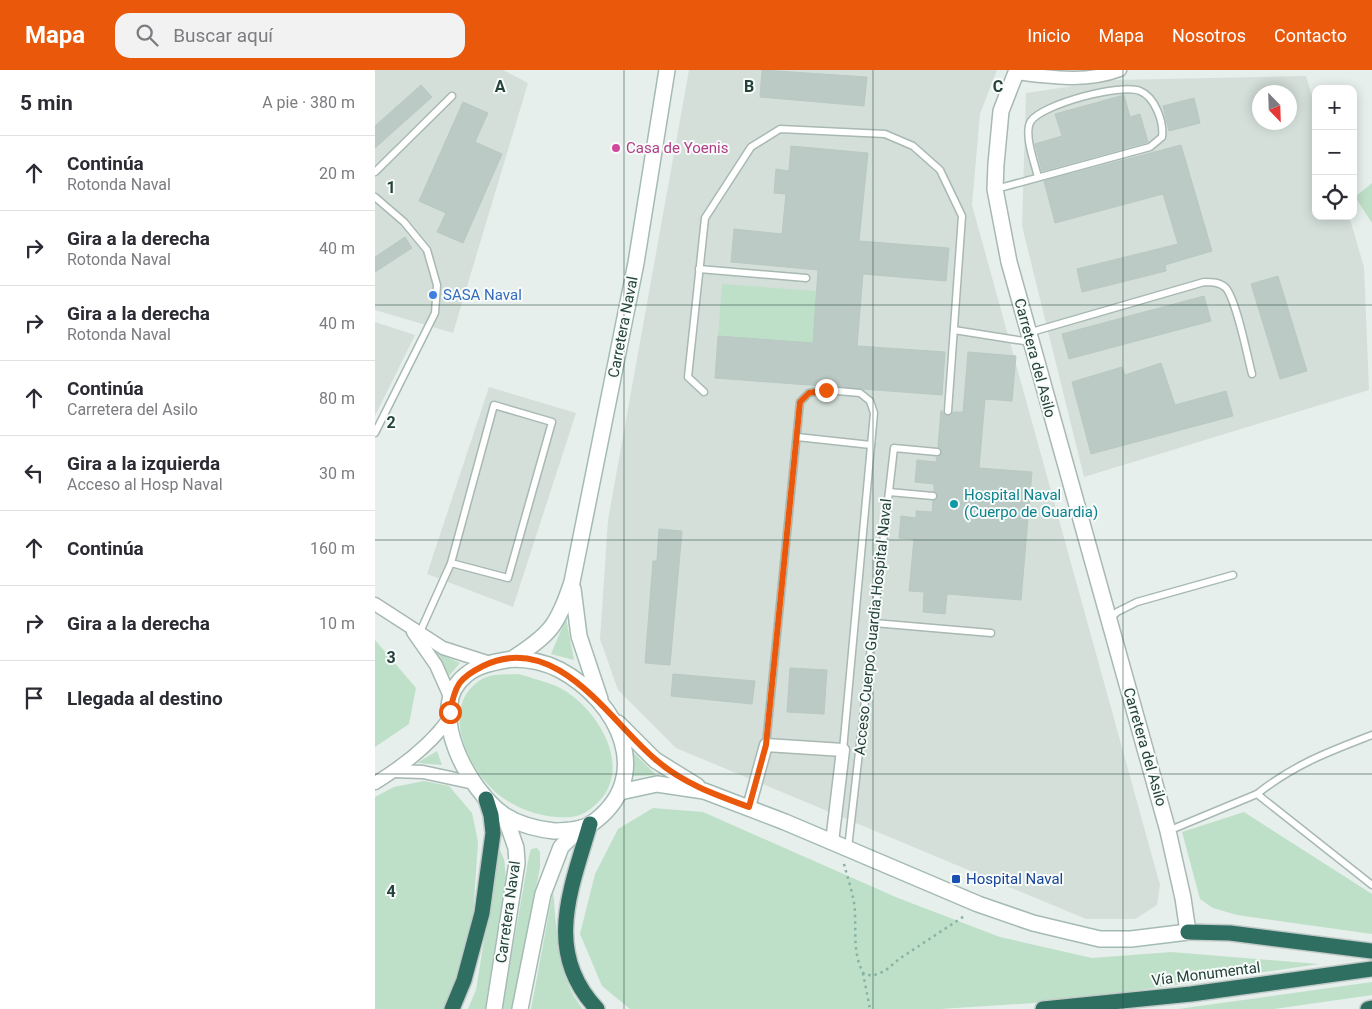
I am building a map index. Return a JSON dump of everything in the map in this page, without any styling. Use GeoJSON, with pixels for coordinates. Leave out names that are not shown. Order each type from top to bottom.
{"type":"FeatureCollection","features":[{"type":"Feature","properties":{"kind":"highway"},"geometry":{"type":"LineString","coordinates":[[452,1009],[464,980],[482,912],[493,833],[486,799]]}},
{"type":"Feature","properties":{"kind":"highway"},"geometry":{"type":"LineString","coordinates":[[585,826],[566,916],[566,948],[574,978],[597,1009]]}},
{"type":"Feature","properties":{"kind":"highway"},"geometry":{"type":"LineString","coordinates":[[1187,932],[1230,932],[1372,951]]}},
{"type":"Feature","properties":{"kind":"highway","name":"Vía Monumental"},"geometry":{"type":"LineString","coordinates":[[1043,1009],[1191,994],[1372,969]]}},
{"type":"Feature","properties":{"kind":"highway"},"geometry":{"type":"LineString","coordinates":[[1368,1009],[1372,1008]]}},
{"type":"Feature","properties":{"kind":"main road","name":"Carretera Naval"},"geometry":{"type":"LineString","coordinates":[[512,659],[542,639],[553,626],[562,612],[572,582],[592,492],[636,263],[667,70]]}},
{"type":"Feature","properties":{"kind":"main road","name":"Carretera del Asilo"},"geometry":{"type":"LineString","coordinates":[[1017,72],[1001,111],[995,189],[1009,262],[1168,831],[1183,898],[1187,932]]}},
{"type":"Feature","properties":{"kind":"main road","name":"Carretera Naval"},"geometry":{"type":"LineString","coordinates":[[572,582],[579,636],[606,711]]}},
{"type":"Feature","properties":{"kind":"main road"},"geometry":{"type":"LineString","coordinates":[[606,711],[621,733],[626,754],[626,774],[620,792],[585,826],[562,831],[537,828],[505,816],[486,799],[474,783],[450,735],[449,719],[452,701],[458,683],[467,674],[490,663],[512,659],[546,664],[561,670],[581,685],[655,760],[704,791]]}},
{"type":"Feature","properties":{"kind":"main road"},"geometry":{"type":"LineString","coordinates":[[620,792],[657,784],[704,791],[749,807],[978,904],[1033,923],[1100,939],[1131,939],[1187,932]]}},
{"type":"Feature","properties":{"kind":"main road","name":"Carretera Naval"},"geometry":{"type":"LineString","coordinates":[[494,1009],[517,863],[516,848],[505,816]]}},
{"type":"Feature","properties":{"kind":"main road","name":"Carretera Naval"},"geometry":{"type":"LineString","coordinates":[[520,1009],[546,885],[561,846],[585,826]]}},
{"type":"Feature","properties":{"kind":"street"},"geometry":{"type":"LineString","coordinates":[[1017,72],[1061,78],[1087,78],[1104,76],[1120,70]]}},
{"type":"Feature","properties":{"kind":"street"},"geometry":{"type":"LineString","coordinates":[[375,604],[443,648],[490,663]]}},
{"type":"Feature","properties":{"kind":"street"},"geometry":{"type":"LineString","coordinates":[[404,621],[428,652],[452,701]]}},
{"type":"Feature","properties":{"kind":"street"},"geometry":{"type":"LineString","coordinates":[[375,783],[394,771],[427,744],[449,719]]}},
{"type":"Feature","properties":{"kind":"street"},"geometry":{"type":"LineString","coordinates":[[749,807],[766,745],[843,750],[840,846]]}},
{"type":"Feature","properties":{"kind":"street"},"geometry":{"type":"LineString","coordinates":[[394,771],[423,772],[474,783]]}},
{"type":"Feature","properties":{"kind":"lane"},"geometry":{"type":"LineString","coordinates":[[995,189],[1038,178],[1150,147],[1162,137],[1163,130],[1157,110],[1141,91],[1125,88],[1063,103],[1042,112],[1031,121],[1028,130],[1038,178]]}},
{"type":"Feature","properties":{"kind":"lane"},"geometry":{"type":"LineString","coordinates":[[375,172],[452,96]]}},
{"type":"Feature","properties":{"kind":"lane"},"geometry":{"type":"LineString","coordinates":[[704,392],[688,377],[705,218],[751,146],[780,129],[885,134],[913,146],[941,170],[962,216],[948,411]]}},
{"type":"Feature","properties":{"kind":"lane"},"geometry":{"type":"LineString","coordinates":[[375,197],[404,222],[427,250],[437,285],[435,313],[375,433]]}},
{"type":"Feature","properties":{"kind":"lane"},"geometry":{"type":"LineString","coordinates":[[699,269],[806,278]]}},
{"type":"Feature","properties":{"kind":"lane"},"geometry":{"type":"LineString","coordinates":[[954,330],[1029,338],[1204,282],[1216,282],[1225,288],[1233,306],[1252,374]]}},
{"type":"Feature","properties":{"kind":"lane"},"geometry":{"type":"LineString","coordinates":[[766,745],[800,402],[809,393],[826,390],[860,393],[869,401],[874,413],[843,750]]}},
{"type":"Feature","properties":{"kind":"lane"},"geometry":{"type":"LineString","coordinates":[[420,632],[451,564],[494,405],[551,422],[508,578],[451,564]]}},
{"type":"Feature","properties":{"kind":"lane"},"geometry":{"type":"LineString","coordinates":[[797,437],[871,445]]}},
{"type":"Feature","properties":{"kind":"lane","name":"Acceso Cuerpo Guardia Hospital Naval"},"geometry":{"type":"LineString","coordinates":[[840,846],[874,623],[894,448],[937,452]]}},
{"type":"Feature","properties":{"kind":"lane"},"geometry":{"type":"LineString","coordinates":[[889,492],[933,496]]}},
{"type":"Feature","properties":{"kind":"lane"},"geometry":{"type":"LineString","coordinates":[[1109,621],[1117,612],[1137,602],[1233,576]]}},
{"type":"Feature","properties":{"kind":"lane"},"geometry":{"type":"LineString","coordinates":[[874,623],[991,633]]}},
{"type":"Feature","properties":{"kind":"lane"},"geometry":{"type":"LineString","coordinates":[[1168,831],[1257,794],[1281,775],[1317,756],[1372,735]]}},
{"type":"Feature","properties":{"kind":"lane"},"geometry":{"type":"LineString","coordinates":[[1257,794],[1370,882]]}},
{"type":"Feature","properties":{"kind":"path"},"geometry":{"type":"LineString","coordinates":[[840,846],[855,913],[854,940],[858,962],[863,973],[870,1009]]}},
{"type":"Feature","properties":{"kind":"path"},"geometry":{"type":"LineString","coordinates":[[863,973],[873,976],[885,971],[899,959],[960,921],[978,904]]}},
{"type":"Feature","properties":{"kind":"shaded area"},"geometry":{"type":"Polygon","coordinates":[[[375,70],[503,70],[528,83],[453,333],[375,310],[375,70]]]}},
{"type":"Feature","properties":{"kind":"shaded area"},"geometry":{"type":"Polygon","coordinates":[[[689,70],[997,70],[980,114],[972,205],[1160,885],[1157,905],[1135,919],[1086,919],[676,748],[618,690],[600,639],[608,520],[689,70]]]}},
{"type":"Feature","properties":{"kind":"shaded area"},"geometry":{"type":"Polygon","coordinates":[[[1306,76],[1312,96],[1312,220],[1350,220],[1364,267],[1369,390],[1084,477],[1022,226],[1026,93],[1114,80],[1306,76]]]}},
{"type":"Feature","properties":{"kind":"shaded area"},"geometry":{"type":"Polygon","coordinates":[[[375,322],[415,335],[375,416],[375,322]]]}},
{"type":"Feature","properties":{"kind":"shaded area"},"geometry":{"type":"Polygon","coordinates":[[[489,387],[576,413],[513,607],[427,574],[489,387]]]}},
{"type":"Feature","properties":{"kind":"green space"},"geometry":{"type":"Polygon","coordinates":[[[1372,183],[1372,223],[1357,200],[1357,195],[1372,183]]]}},
{"type":"Feature","properties":{"kind":"green space"},"geometry":{"type":"Polygon","coordinates":[[[722,284],[817,291],[813,343],[718,336],[722,284]]]}},
{"type":"Feature","properties":{"kind":"green space"},"geometry":{"type":"Polygon","coordinates":[[[566,618],[574,660],[551,654],[566,618]]]}},
{"type":"Feature","properties":{"kind":"green space"},"geometry":{"type":"Polygon","coordinates":[[[375,640],[416,688],[409,724],[375,747],[375,640]]]}},
{"type":"Feature","properties":{"kind":"green space"},"geometry":{"type":"Polygon","coordinates":[[[436,652],[460,663],[448,677],[436,652]]]}},
{"type":"Feature","properties":{"kind":"green space"},"geometry":{"type":"Polygon","coordinates":[[[519,674],[556,686],[569,694],[594,717],[603,732],[610,748],[613,764],[611,779],[602,798],[581,815],[553,817],[518,807],[491,788],[470,759],[463,742],[460,725],[461,708],[467,693],[483,678],[519,674]]]}},
{"type":"Feature","properties":{"kind":"green space"},"geometry":{"type":"Polygon","coordinates":[[[437,751],[442,765],[417,763],[437,751]]]}},
{"type":"Feature","properties":{"kind":"green space"},"geometry":{"type":"Polygon","coordinates":[[[633,752],[656,775],[632,776],[633,752]]]}},
{"type":"Feature","properties":{"kind":"green space"},"geometry":{"type":"Polygon","coordinates":[[[424,781],[449,786],[472,813],[478,842],[473,917],[455,991],[445,1009],[375,1009],[375,797],[394,787],[424,781]]]}},
{"type":"Feature","properties":{"kind":"green space"},"geometry":{"type":"Polygon","coordinates":[[[653,808],[703,812],[898,898],[1000,937],[1092,958],[1171,952],[1319,964],[1065,1001],[940,1009],[630,1009],[602,986],[580,934],[595,874],[618,829],[653,808]]]}},
{"type":"Feature","properties":{"kind":"green space"},"geometry":{"type":"Polygon","coordinates":[[[1244,812],[1372,894],[1372,934],[1237,915],[1213,908],[1200,899],[1182,832],[1244,812]]]}},
{"type":"Feature","properties":{"kind":"green space"},"geometry":{"type":"Polygon","coordinates":[[[499,848],[504,859],[506,877],[485,1009],[468,1009],[476,990],[499,848]]]}},
{"type":"Feature","properties":{"kind":"green space"},"geometry":{"type":"Polygon","coordinates":[[[537,848],[540,852],[540,867],[513,1009],[502,1009],[529,856],[531,849],[537,848]]]}},
{"type":"Feature","properties":{"kind":"green space"},"geometry":{"type":"Polygon","coordinates":[[[553,891],[557,937],[563,968],[574,997],[583,1009],[531,1009],[553,891]]]}},
{"type":"Feature","properties":{"kind":"green space"},"geometry":{"type":"Polygon","coordinates":[[[1372,982],[1372,995],[1274,1009],[1178,1009],[1372,982]]]}},
{"type":"Feature","properties":{"kind":"building"},"geometry":{"type":"Polygon","coordinates":[[[762,70],[867,77],[864,106],[760,97],[762,70]]]}},
{"type":"Feature","properties":{"kind":"building"},"geometry":{"type":"Polygon","coordinates":[[[421,85],[432,97],[375,148],[375,126],[421,85]]]}},
{"type":"Feature","properties":{"kind":"building"},"geometry":{"type":"Polygon","coordinates":[[[1124,95],[1130,117],[1140,114],[1148,142],[1042,171],[1035,144],[1062,136],[1055,114],[1124,95]]]}},
{"type":"Feature","properties":{"kind":"building"},"geometry":{"type":"Polygon","coordinates":[[[1194,98],[1200,123],[1169,131],[1163,106],[1194,98]]]}},
{"type":"Feature","properties":{"kind":"building"},"geometry":{"type":"Polygon","coordinates":[[[463,102],[488,113],[475,142],[502,154],[463,243],[437,232],[446,213],[419,201],[463,102]]]}},
{"type":"Feature","properties":{"kind":"building"},"geometry":{"type":"Polygon","coordinates":[[[1181,145],[1212,251],[1165,265],[1166,271],[1082,292],[1077,269],[1178,244],[1163,194],[1055,223],[1044,181],[1181,145]]]}},
{"type":"Feature","properties":{"kind":"building"},"geometry":{"type":"Polygon","coordinates":[[[791,146],[868,153],[859,241],[949,248],[946,281],[863,274],[857,346],[945,352],[942,395],[715,378],[718,336],[813,343],[818,270],[731,262],[734,229],[782,234],[786,194],[774,193],[776,169],[789,171],[791,146]]]}},
{"type":"Feature","properties":{"kind":"building"},"geometry":{"type":"Polygon","coordinates":[[[405,237],[412,248],[375,272],[375,257],[405,237]]]}},
{"type":"Feature","properties":{"kind":"building"},"geometry":{"type":"Polygon","coordinates":[[[1278,276],[1307,371],[1280,379],[1251,284],[1278,276]]]}},
{"type":"Feature","properties":{"kind":"building"},"geometry":{"type":"Polygon","coordinates":[[[1204,296],[1211,321],[1069,359],[1062,334],[1204,296]]]}},
{"type":"Feature","properties":{"kind":"building"},"geometry":{"type":"Polygon","coordinates":[[[968,352],[1016,356],[1012,401],[985,399],[979,468],[1032,472],[1021,600],[947,594],[945,614],[923,612],[924,592],[909,591],[914,539],[899,538],[901,516],[916,518],[916,511],[932,512],[933,501],[937,499],[938,494],[934,491],[934,484],[915,482],[917,460],[936,462],[937,457],[941,454],[941,450],[938,447],[941,410],[947,416],[953,412],[963,412],[968,352]]]}},
{"type":"Feature","properties":{"kind":"building"},"geometry":{"type":"Polygon","coordinates":[[[1161,363],[1175,405],[1226,391],[1233,416],[1091,454],[1072,382],[1122,367],[1125,375],[1161,363]]]}},
{"type":"Feature","properties":{"kind":"building"},"geometry":{"type":"Polygon","coordinates":[[[659,529],[682,531],[670,665],[645,663],[653,561],[657,561],[659,529]]]}},
{"type":"Feature","properties":{"kind":"building"},"geometry":{"type":"Polygon","coordinates":[[[790,668],[827,670],[824,714],[787,712],[790,668]]]}},
{"type":"Feature","properties":{"kind":"building"},"geometry":{"type":"Polygon","coordinates":[[[673,674],[755,681],[752,704],[671,696],[673,674]]]}},
{"type":"Feature","properties":{"kind":"place","name":"Casa de Yoenis"},"geometry":{"type":"Point","coordinates":[616,148]}},
{"type":"Feature","properties":{"kind":"place","name":"SASA Naval"},"geometry":{"type":"Point","coordinates":[433,295]}},
{"type":"Feature","properties":{"kind":"place","name":"Hospital Naval (Cuerpo de Guardia)"},"geometry":{"type":"Point","coordinates":[954,504]}},
{"type":"Feature","properties":{"kind":"place","name":"Hospital Naval"},"geometry":{"type":"Point","coordinates":[956,879]}},
{"type":"Feature","properties":{"kind":"route"},"geometry":{"type":"LineString","coordinates":[[450,712],[454,691],[458,683],[467,674],[490,663],[512,659],[526,659],[546,664],[561,670],[576,681],[655,760],[704,791],[749,807],[766,745],[800,402],[809,393],[826,390]]}}]}
